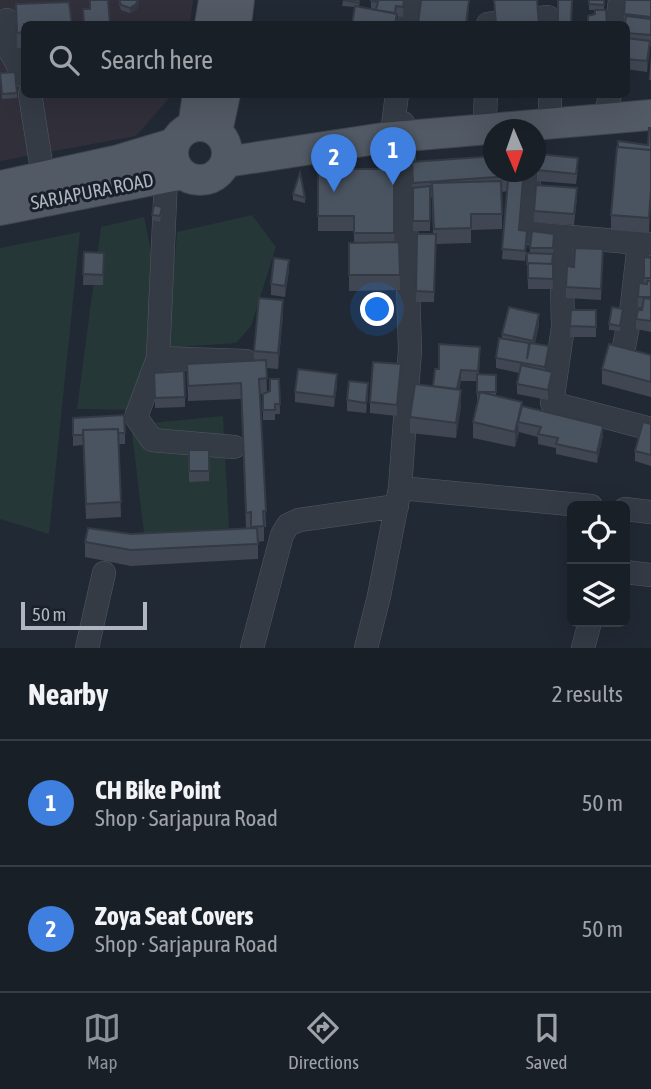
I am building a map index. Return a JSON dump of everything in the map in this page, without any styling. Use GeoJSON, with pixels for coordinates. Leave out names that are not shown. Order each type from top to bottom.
{"type":"FeatureCollection","features":[{"type":"Feature","properties":{"kind":"main road"},"geometry":{"type":"LineString","coordinates":[[210,21],[214,0]]}},
{"type":"Feature","properties":{"kind":"main road"},"geometry":{"type":"LineString","coordinates":[[236,21],[239,0]]}},
{"type":"Feature","properties":{"kind":"main road"},"geometry":{"type":"LineString","coordinates":[[199,98],[207,142]]}},
{"type":"Feature","properties":{"kind":"main road"},"geometry":{"type":"LineString","coordinates":[[174,176],[174,160],[207,142],[224,98]]}},
{"type":"Feature","properties":{"kind":"main road","name":"SARJAPURA ROAD"},"geometry":{"type":"LineString","coordinates":[[400,128],[486,105],[548,115],[609,100],[651,101]]}},
{"type":"Feature","properties":{"kind":"main road","name":"SARJAPURA ROAD"},"geometry":{"type":"LineString","coordinates":[[0,186],[207,142],[548,115],[651,115]]}},
{"type":"Feature","properties":{"kind":"main road","name":"SARJAPURA ROAD"},"geometry":{"type":"LineString","coordinates":[[0,210],[174,176],[208,179],[222,169],[207,142]]}},
{"type":"Feature","properties":{"kind":"street"},"geometry":{"type":"LineString","coordinates":[[410,21],[414,0]]}},
{"type":"Feature","properties":{"kind":"street"},"geometry":{"type":"LineString","coordinates":[[617,21],[620,0]]}},
{"type":"Feature","properties":{"kind":"street"},"geometry":{"type":"LineString","coordinates":[[514,21],[548,17],[548,21]]}},
{"type":"Feature","properties":{"kind":"street"},"geometry":{"type":"LineString","coordinates":[[7,20],[10,51],[21,71]]}},
{"type":"Feature","properties":{"kind":"street"},"geometry":{"type":"LineString","coordinates":[[31,98],[43,176]]}},
{"type":"Feature","properties":{"kind":"street"},"geometry":{"type":"LineString","coordinates":[[366,648],[398,497],[410,351],[397,98]]}},
{"type":"Feature","properties":{"kind":"street"},"geometry":{"type":"LineString","coordinates":[[174,176],[159,358],[136,417],[152,440],[234,447]]}},
{"type":"Feature","properties":{"kind":"street"},"geometry":{"type":"LineString","coordinates":[[529,182],[527,233],[645,244],[624,348]]}},
{"type":"Feature","properties":{"kind":"street"},"geometry":{"type":"LineString","coordinates":[[561,236],[563,327],[552,403],[651,429]]}},
{"type":"Feature","properties":{"kind":"street"},"geometry":{"type":"LineString","coordinates":[[159,358],[246,361]]}},
{"type":"Feature","properties":{"kind":"street"},"geometry":{"type":"LineString","coordinates":[[252,648],[282,535],[288,525],[299,520],[398,497],[567,505]]}},
{"type":"Feature","properties":{"kind":"street"},"geometry":{"type":"LineString","coordinates":[[630,510],[651,512]]}},
{"type":"Feature","properties":{"kind":"street"},"geometry":{"type":"LineString","coordinates":[[87,648],[104,573]]}},
{"type":"Feature","properties":{"kind":"street"},"geometry":{"type":"LineString","coordinates":[[630,573],[651,575]]}},
{"type":"Feature","properties":{"kind":"street"},"geometry":{"type":"LineString","coordinates":[[583,648],[589,627]]}},
{"type":"Feature","properties":{"kind":"shaded area"},"geometry":{"type":"Polygon","coordinates":[[[0,0],[193,0],[190,21],[21,21],[21,98],[169,98],[136,136],[0,161],[0,0]]]}},
{"type":"Feature","properties":{"kind":"shaded area"},"geometry":{"type":"Polygon","coordinates":[[[252,215],[276,247],[251,326],[236,343],[151,349],[147,410],[77,409],[101,227],[144,217],[152,256],[175,258],[177,232],[252,215]]]}},
{"type":"Feature","properties":{"kind":"shaded area"},"geometry":{"type":"Polygon","coordinates":[[[80,232],[49,534],[0,519],[0,248],[80,232]]]}},
{"type":"Feature","properties":{"kind":"shaded area"},"geometry":{"type":"Polygon","coordinates":[[[223,416],[229,528],[144,533],[131,425],[223,416]]]}},
{"type":"Feature","properties":{"kind":"building"},"geometry":{"type":"Polygon","coordinates":[[[90,0],[108,0],[110,21],[84,21],[83,9],[90,9],[90,0]]]}},
{"type":"Feature","properties":{"kind":"building"},"geometry":{"type":"Polygon","coordinates":[[[119,0],[138,0],[130,8],[121,5],[119,0]]]}},
{"type":"Feature","properties":{"kind":"building"},"geometry":{"type":"Polygon","coordinates":[[[371,0],[404,0],[403,7],[396,6],[395,13],[376,10],[378,2],[371,0]]]}},
{"type":"Feature","properties":{"kind":"building"},"geometry":{"type":"Polygon","coordinates":[[[421,0],[469,0],[466,21],[418,21],[421,0]]]}},
{"type":"Feature","properties":{"kind":"building"},"geometry":{"type":"Polygon","coordinates":[[[494,0],[537,0],[539,21],[496,21],[494,0]]]}},
{"type":"Feature","properties":{"kind":"building"},"geometry":{"type":"Polygon","coordinates":[[[558,0],[572,0],[571,21],[558,21],[558,0]]]}},
{"type":"Feature","properties":{"kind":"building"},"geometry":{"type":"Polygon","coordinates":[[[589,0],[604,0],[604,5],[589,4],[589,0]]]}},
{"type":"Feature","properties":{"kind":"building"},"geometry":{"type":"Polygon","coordinates":[[[625,0],[651,0],[651,17],[624,14],[625,0]]]}},
{"type":"Feature","properties":{"kind":"building"},"geometry":{"type":"Polygon","coordinates":[[[69,2],[72,21],[21,21],[21,32],[17,33],[16,4],[69,2]]]}},
{"type":"Feature","properties":{"kind":"building"},"geometry":{"type":"Polygon","coordinates":[[[355,6],[397,14],[396,21],[352,21],[355,6]]]}},
{"type":"Feature","properties":{"kind":"building"},"geometry":{"type":"Polygon","coordinates":[[[595,10],[606,10],[607,21],[588,21],[588,16],[595,14],[595,10]]]}},
{"type":"Feature","properties":{"kind":"building"},"geometry":{"type":"Polygon","coordinates":[[[626,16],[651,19],[651,35],[630,33],[630,21],[625,21],[626,16]]]}},
{"type":"Feature","properties":{"kind":"building"},"geometry":{"type":"Polygon","coordinates":[[[630,38],[650,41],[647,61],[630,59],[630,38]]]}},
{"type":"Feature","properties":{"kind":"building"},"geometry":{"type":"Polygon","coordinates":[[[15,72],[17,93],[2,94],[0,73],[15,72]]]}},
{"type":"Feature","properties":{"kind":"building"},"geometry":{"type":"Polygon","coordinates":[[[649,128],[651,150],[618,147],[618,141],[648,145],[649,128]]]}},
{"type":"Feature","properties":{"kind":"building"},"geometry":{"type":"Polygon","coordinates":[[[617,147],[651,150],[649,218],[611,215],[617,147]]]}},
{"type":"Feature","properties":{"kind":"building"},"geometry":{"type":"Polygon","coordinates":[[[546,155],[578,158],[576,174],[546,171],[546,155]]]}},
{"type":"Feature","properties":{"kind":"building"},"geometry":{"type":"Polygon","coordinates":[[[483,157],[483,178],[413,183],[412,162],[483,157]]]}},
{"type":"Feature","properties":{"kind":"building"},"geometry":{"type":"Polygon","coordinates":[[[318,169],[394,169],[394,233],[354,233],[354,216],[318,216],[318,169]]]}},
{"type":"Feature","properties":{"kind":"building"},"geometry":{"type":"Polygon","coordinates":[[[300,173],[305,198],[293,194],[300,173]]]}},
{"type":"Feature","properties":{"kind":"building"},"geometry":{"type":"Polygon","coordinates":[[[501,182],[502,214],[471,214],[471,228],[434,229],[432,183],[501,182]]]}},
{"type":"Feature","properties":{"kind":"building"},"geometry":{"type":"Polygon","coordinates":[[[508,182],[523,182],[519,230],[527,231],[525,251],[502,249],[508,182]]]}},
{"type":"Feature","properties":{"kind":"building"},"geometry":{"type":"Polygon","coordinates":[[[536,185],[577,188],[574,214],[534,211],[536,185]]]}},
{"type":"Feature","properties":{"kind":"building"},"geometry":{"type":"Polygon","coordinates":[[[430,186],[430,221],[413,221],[413,188],[430,186]]]}},
{"type":"Feature","properties":{"kind":"building"},"geometry":{"type":"Polygon","coordinates":[[[154,205],[162,207],[160,216],[152,215],[154,205]]]}},
{"type":"Feature","properties":{"kind":"building"},"geometry":{"type":"Polygon","coordinates":[[[532,231],[554,234],[553,248],[530,248],[532,231]]]}},
{"type":"Feature","properties":{"kind":"building"},"geometry":{"type":"Polygon","coordinates":[[[417,234],[436,234],[434,292],[416,291],[417,234]]]}},
{"type":"Feature","properties":{"kind":"building"},"geometry":{"type":"Polygon","coordinates":[[[399,242],[400,275],[349,275],[349,243],[399,242]]]}},
{"type":"Feature","properties":{"kind":"building"},"geometry":{"type":"Polygon","coordinates":[[[575,248],[603,249],[601,289],[566,287],[567,266],[574,267],[575,248]]]}},
{"type":"Feature","properties":{"kind":"building"},"geometry":{"type":"Polygon","coordinates":[[[84,252],[104,253],[103,275],[83,274],[84,252]]]}},
{"type":"Feature","properties":{"kind":"building"},"geometry":{"type":"Polygon","coordinates":[[[527,253],[553,254],[552,264],[527,265],[527,253]]]}},
{"type":"Feature","properties":{"kind":"building"},"geometry":{"type":"Polygon","coordinates":[[[644,257],[651,258],[651,278],[644,278],[644,257]]]}},
{"type":"Feature","properties":{"kind":"building"},"geometry":{"type":"Polygon","coordinates":[[[274,258],[289,260],[285,286],[271,284],[274,258]]]}},
{"type":"Feature","properties":{"kind":"building"},"geometry":{"type":"Polygon","coordinates":[[[528,263],[553,264],[553,279],[528,278],[528,263]]]}},
{"type":"Feature","properties":{"kind":"building"},"geometry":{"type":"Polygon","coordinates":[[[647,281],[651,281],[651,297],[638,297],[639,283],[647,284],[647,281]]]}},
{"type":"Feature","properties":{"kind":"building"},"geometry":{"type":"Polygon","coordinates":[[[259,298],[283,300],[278,353],[254,351],[259,298]]]}},
{"type":"Feature","properties":{"kind":"building"},"geometry":{"type":"Polygon","coordinates":[[[644,298],[651,299],[651,321],[636,319],[638,310],[642,310],[644,298]]]}},
{"type":"Feature","properties":{"kind":"building"},"geometry":{"type":"Polygon","coordinates":[[[509,307],[539,314],[533,341],[502,334],[509,307]]]}},
{"type":"Feature","properties":{"kind":"building"},"geometry":{"type":"Polygon","coordinates":[[[612,307],[623,309],[620,326],[609,324],[612,307]]]}},
{"type":"Feature","properties":{"kind":"building"},"geometry":{"type":"Polygon","coordinates":[[[571,310],[596,310],[596,327],[570,326],[571,310]]]}},
{"type":"Feature","properties":{"kind":"building"},"geometry":{"type":"Polygon","coordinates":[[[499,338],[529,343],[527,359],[530,343],[549,346],[545,367],[496,358],[499,338]]]}},
{"type":"Feature","properties":{"kind":"building"},"geometry":{"type":"Polygon","coordinates":[[[439,344],[480,347],[478,371],[461,370],[457,389],[433,386],[435,369],[439,369],[439,344]]]}},
{"type":"Feature","properties":{"kind":"building"},"geometry":{"type":"Polygon","coordinates":[[[609,344],[651,355],[651,382],[602,369],[609,344]]]}},
{"type":"Feature","properties":{"kind":"building"},"geometry":{"type":"Polygon","coordinates":[[[266,360],[267,378],[259,379],[266,511],[263,511],[264,526],[251,527],[251,512],[246,513],[241,383],[188,386],[187,364],[266,360]]]}},
{"type":"Feature","properties":{"kind":"building"},"geometry":{"type":"Polygon","coordinates":[[[373,362],[401,364],[397,405],[370,402],[373,362]]]}},
{"type":"Feature","properties":{"kind":"building"},"geometry":{"type":"Polygon","coordinates":[[[521,365],[552,372],[548,390],[517,384],[521,365]]]}},
{"type":"Feature","properties":{"kind":"building"},"geometry":{"type":"Polygon","coordinates":[[[298,369],[337,374],[334,397],[295,392],[298,369]]]}},
{"type":"Feature","properties":{"kind":"building"},"geometry":{"type":"Polygon","coordinates":[[[184,371],[185,397],[155,398],[154,373],[184,371]]]}},
{"type":"Feature","properties":{"kind":"building"},"geometry":{"type":"Polygon","coordinates":[[[477,374],[496,375],[496,392],[477,393],[477,374]]]}},
{"type":"Feature","properties":{"kind":"building"},"geometry":{"type":"Polygon","coordinates":[[[270,379],[279,379],[280,404],[275,404],[275,410],[263,410],[263,394],[270,391],[270,379]]]}},
{"type":"Feature","properties":{"kind":"building"},"geometry":{"type":"Polygon","coordinates":[[[349,381],[368,383],[366,403],[347,400],[349,381]]]}},
{"type":"Feature","properties":{"kind":"building"},"geometry":{"type":"Polygon","coordinates":[[[415,384],[461,390],[456,423],[410,417],[415,384]]]}},
{"type":"Feature","properties":{"kind":"building"},"geometry":{"type":"Polygon","coordinates":[[[480,392],[522,402],[515,432],[473,422],[480,392]]]}},
{"type":"Feature","properties":{"kind":"building"},"geometry":{"type":"Polygon","coordinates":[[[522,406],[603,426],[597,453],[556,444],[558,438],[538,434],[541,427],[518,422],[522,406]]]}},
{"type":"Feature","properties":{"kind":"building"},"geometry":{"type":"Polygon","coordinates":[[[124,415],[125,433],[118,433],[118,429],[83,430],[83,435],[73,435],[73,418],[124,415]]]}},
{"type":"Feature","properties":{"kind":"building"},"geometry":{"type":"Polygon","coordinates":[[[643,422],[651,424],[651,455],[635,451],[643,422]]]}},
{"type":"Feature","properties":{"kind":"building"},"geometry":{"type":"Polygon","coordinates":[[[118,429],[121,502],[86,504],[83,430],[118,429]]]}},
{"type":"Feature","properties":{"kind":"building"},"geometry":{"type":"Polygon","coordinates":[[[189,450],[209,450],[209,471],[189,471],[189,450]]]}},
{"type":"Feature","properties":{"kind":"building"},"geometry":{"type":"Polygon","coordinates":[[[88,528],[131,534],[257,528],[258,544],[131,550],[85,542],[88,528]]]}},
{"type":"Feature","properties":{"kind":"place","name":"CH Bike Point"},"geometry":{"type":"Point","coordinates":[393,185]}},
{"type":"Feature","properties":{"kind":"place","name":"Zoya Seat Covers"},"geometry":{"type":"Point","coordinates":[334,192]}}]}
